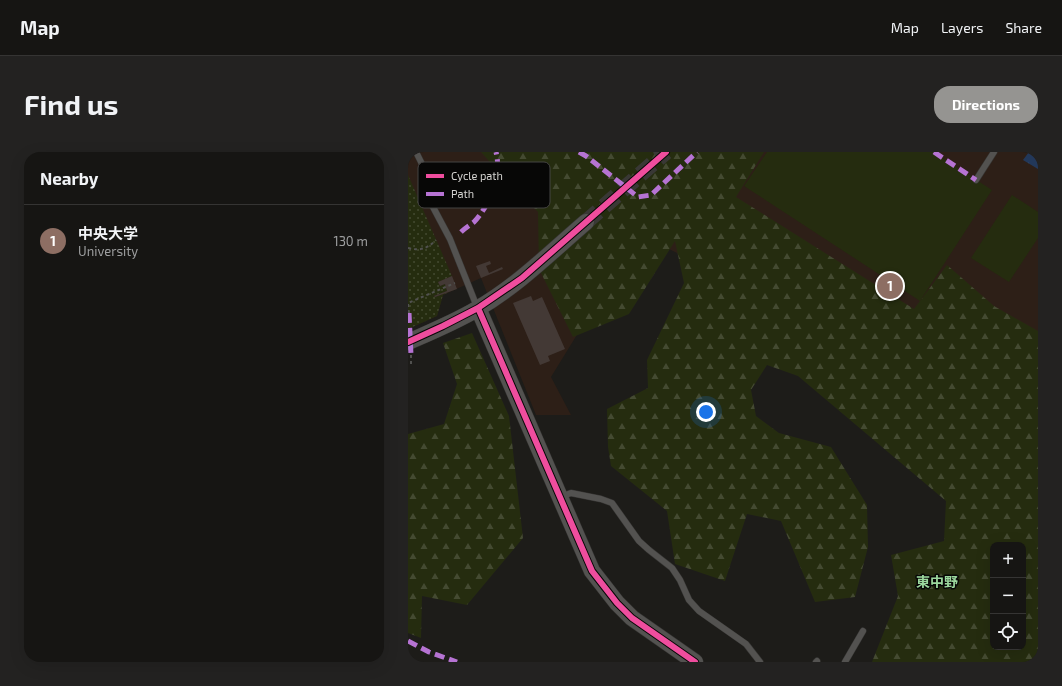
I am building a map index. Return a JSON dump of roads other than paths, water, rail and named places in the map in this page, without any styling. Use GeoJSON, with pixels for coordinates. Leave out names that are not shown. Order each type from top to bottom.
{"type":"FeatureCollection","features":[{"type":"Feature","properties":{"kind":"street"},"geometry":{"type":"LineString","coordinates":[[409,348],[443,326],[478,308],[522,278],[586,222]]}},
{"type":"Feature","properties":{"kind":"street"},"geometry":{"type":"LineString","coordinates":[[478,308],[592,571],[604,588],[632,618],[695,662]]}},
{"type":"Feature","properties":{"kind":"lane"},"geometry":{"type":"LineString","coordinates":[[416,152],[421,162]]}},
{"type":"Feature","properties":{"kind":"lane"},"geometry":{"type":"LineString","coordinates":[[976,180],[994,152]]}},
{"type":"Feature","properties":{"kind":"lane"},"geometry":{"type":"LineString","coordinates":[[434,208],[450,239],[478,308]]}},
{"type":"Feature","properties":{"kind":"lane"},"geometry":{"type":"LineString","coordinates":[[560,497],[571,494],[600,499],[612,503],[639,541],[672,568],[690,600],[699,611],[746,644],[760,662]]}},
{"type":"Feature","properties":{"kind":"lane"},"geometry":{"type":"LineString","coordinates":[[845,662],[863,631]]}},
{"type":"Feature","properties":{"kind":"water"},"geometry":{"type":"Polygon","coordinates":[[[1029,152],[1038,152],[1038,169],[1023,160],[1029,152]]]}},
{"type":"Feature","properties":{"kind":"tunnel"},"geometry":{"type":"LineString","coordinates":[[586,222],[666,152]]}},
{"type":"Feature","properties":{"kind":"place","name":"中央大学"},"geometry":{"type":"Point","coordinates":[890,286]}},
{"type":"Feature","properties":{"kind":"district","name":"東中野"},"geometry":{"type":"Point","coordinates":[937,581]}}]}
